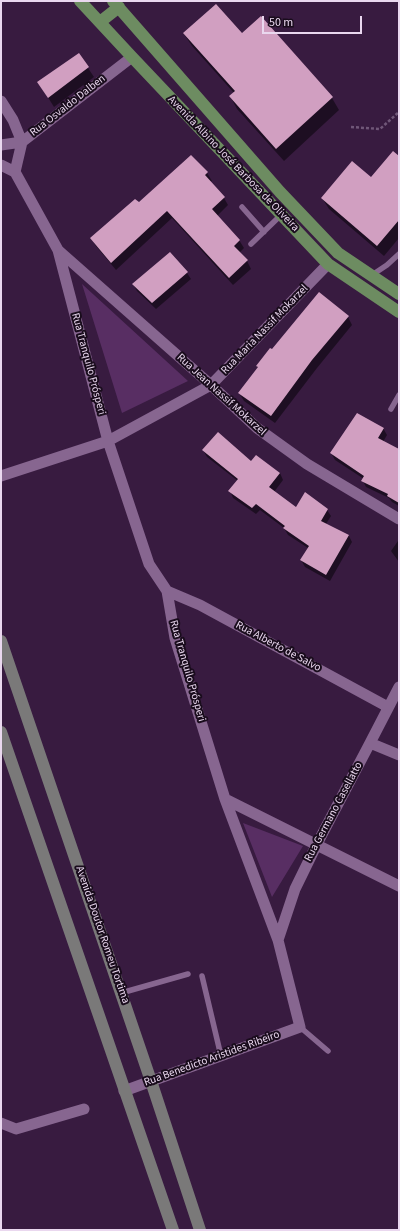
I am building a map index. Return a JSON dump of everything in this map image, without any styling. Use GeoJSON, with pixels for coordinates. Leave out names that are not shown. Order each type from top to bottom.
{"type":"FeatureCollection","features":[{"type":"Feature","properties":{"kind":"main road","name":"Avenida Albino José Barbosa de Oliveira"},"geometry":{"type":"LineString","coordinates":[[80,1],[328,264],[399,312]]}},
{"type":"Feature","properties":{"kind":"main road","name":"Avenida Albino José Barbosa de Oliveira"},"geometry":{"type":"LineString","coordinates":[[116,4],[280,192],[338,253],[399,294]]}},
{"type":"Feature","properties":{"kind":"main road"},"geometry":{"type":"LineString","coordinates":[[100,22],[116,4]]}},
{"type":"Feature","properties":{"kind":"main road","name":"Avenida Doutor Romeu Tortima"},"geometry":{"type":"LineString","coordinates":[[1,641],[151,1081],[200,1230]]}},
{"type":"Feature","properties":{"kind":"main road"},"geometry":{"type":"LineString","coordinates":[[1,732],[172,1230]]}},
{"type":"Feature","properties":{"kind":"street","name":"Rua Osvaldo Dalben"},"geometry":{"type":"LineString","coordinates":[[1,145],[22,142],[132,57]]}},
{"type":"Feature","properties":{"kind":"street"},"geometry":{"type":"LineString","coordinates":[[1,101],[22,142],[16,172],[1,165]]}},
{"type":"Feature","properties":{"kind":"street","name":"Rua Tranquilo Prósperi"},"geometry":{"type":"LineString","coordinates":[[16,172],[58,250],[108,441],[149,564],[167,591],[175,638],[225,799],[278,940],[300,1027]]}},
{"type":"Feature","properties":{"kind":"street","name":"Rua Jean Nassif Mokarzel"},"geometry":{"type":"LineString","coordinates":[[58,250],[257,428],[307,464],[399,519]]}},
{"type":"Feature","properties":{"kind":"street","name":"Rua Maria Nassif Mokarzel"},"geometry":{"type":"LineString","coordinates":[[1,476],[108,441],[210,385],[328,264]]}},
{"type":"Feature","properties":{"kind":"street","name":"Rua Alberto de Salvo"},"geometry":{"type":"LineString","coordinates":[[167,591],[200,605],[388,706]]}},
{"type":"Feature","properties":{"kind":"street","name":"Rua Germano Casellatto"},"geometry":{"type":"LineString","coordinates":[[278,940],[295,889],[399,687]]}},
{"type":"Feature","properties":{"kind":"street"},"geometry":{"type":"LineString","coordinates":[[370,743],[399,755]]}},
{"type":"Feature","properties":{"kind":"street"},"geometry":{"type":"LineString","coordinates":[[225,799],[399,886]]}},
{"type":"Feature","properties":{"kind":"street","name":"Rua Benedicto Aristides Ribeiro"},"geometry":{"type":"LineString","coordinates":[[124,1091],[300,1027]]}},
{"type":"Feature","properties":{"kind":"street"},"geometry":{"type":"LineString","coordinates":[[1,1123],[16,1129],[84,1109]]}},
{"type":"Feature","properties":{"kind":"lane"},"geometry":{"type":"LineString","coordinates":[[242,207],[264,232]]}},
{"type":"Feature","properties":{"kind":"lane"},"geometry":{"type":"LineString","coordinates":[[251,244],[281,214]]}},
{"type":"Feature","properties":{"kind":"lane"},"geometry":{"type":"LineString","coordinates":[[372,275],[387,265],[399,254]]}},
{"type":"Feature","properties":{"kind":"lane"},"geometry":{"type":"LineString","coordinates":[[391,409],[399,395]]}},
{"type":"Feature","properties":{"kind":"lane"},"geometry":{"type":"LineString","coordinates":[[121,993],[188,974]]}},
{"type":"Feature","properties":{"kind":"lane"},"geometry":{"type":"LineString","coordinates":[[202,976],[221,1056]]}},
{"type":"Feature","properties":{"kind":"lane"},"geometry":{"type":"LineString","coordinates":[[300,1027],[328,1051]]}},
{"type":"Feature","properties":{"kind":"path"},"geometry":{"type":"LineString","coordinates":[[351,127],[380,128],[399,112]]}},
{"type":"Feature","properties":{"kind":"shaded area"},"geometry":{"type":"Polygon","coordinates":[[[82,284],[188,381],[122,413],[82,284]]]}},
{"type":"Feature","properties":{"kind":"shaded area"},"geometry":{"type":"Polygon","coordinates":[[[243,823],[303,846],[272,897],[243,823]]]}},
{"type":"Feature","properties":{"kind":"building"},"geometry":{"type":"Polygon","coordinates":[[[216,4],[242,33],[261,16],[333,97],[276,149],[229,96],[235,91],[183,33],[216,4]]]}},
{"type":"Feature","properties":{"kind":"building"},"geometry":{"type":"Polygon","coordinates":[[[79,53],[89,67],[48,98],[37,82],[79,53]]]}},
{"type":"Feature","properties":{"kind":"building"},"geometry":{"type":"Polygon","coordinates":[[[393,151],[399,156],[399,220],[377,246],[321,198],[352,161],[371,177],[393,151]]]}},
{"type":"Feature","properties":{"kind":"building"},"geometry":{"type":"Polygon","coordinates":[[[191,155],[208,172],[205,175],[225,197],[212,209],[240,240],[234,246],[248,260],[229,278],[167,211],[111,263],[90,238],[135,199],[139,202],[191,155]]]}},
{"type":"Feature","properties":{"kind":"building"},"geometry":{"type":"Polygon","coordinates":[[[170,252],[188,272],[152,303],[132,284],[170,252]]]}},
{"type":"Feature","properties":{"kind":"building"},"geometry":{"type":"Polygon","coordinates":[[[319,292],[349,316],[312,360],[271,416],[238,393],[258,367],[256,366],[270,348],[272,349],[319,292]]]}},
{"type":"Feature","properties":{"kind":"building"},"geometry":{"type":"Polygon","coordinates":[[[357,413],[384,428],[378,438],[399,449],[399,503],[387,496],[388,494],[361,481],[364,476],[330,453],[357,413]]]}},
{"type":"Feature","properties":{"kind":"building"},"geometry":{"type":"Polygon","coordinates":[[[218,432],[251,461],[256,455],[280,473],[269,487],[296,507],[305,492],[328,509],[321,521],[349,535],[326,575],[300,560],[309,546],[283,528],[285,526],[256,504],[252,508],[228,491],[238,479],[202,450],[218,432]]]}}]}
